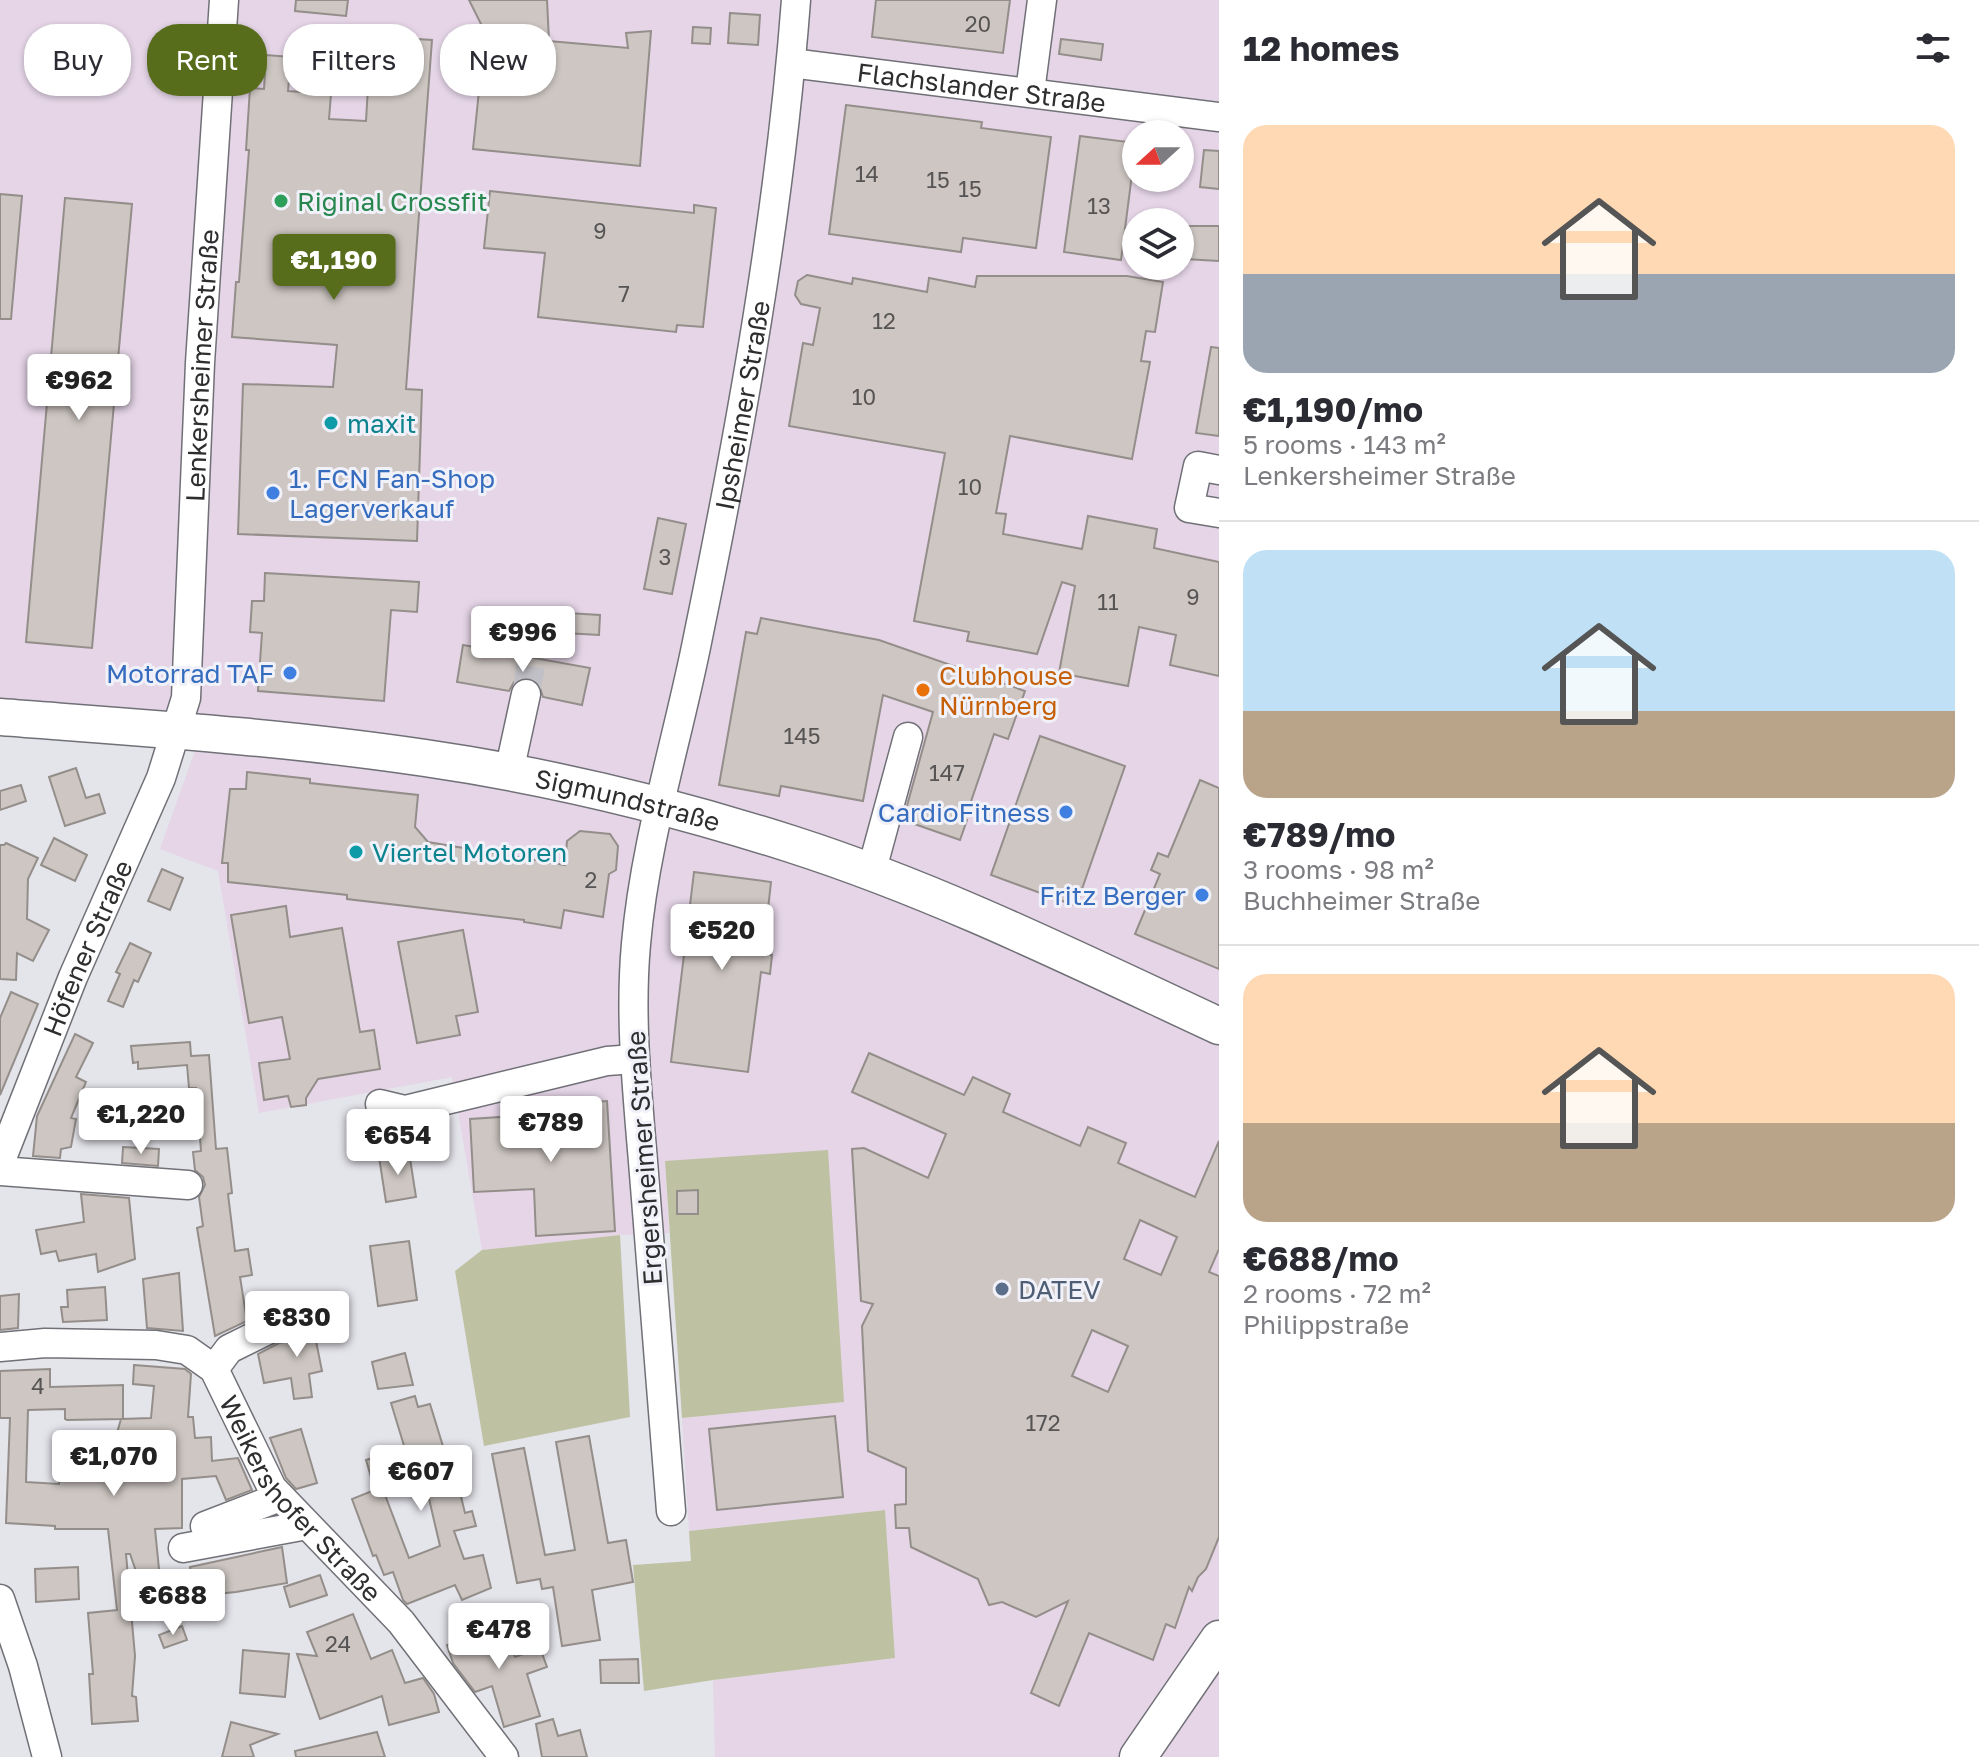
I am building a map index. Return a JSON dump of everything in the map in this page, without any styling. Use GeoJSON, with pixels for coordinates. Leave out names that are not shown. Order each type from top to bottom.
{"type":"FeatureCollection","features":[{"type":"Feature","properties":{"kind":"main road","name":"Sigmundstraße"},"geometry":{"type":"LineString","coordinates":[[0,717],[344,747],[509,772],[660,806],[786,843],[871,873],[1073,958],[1219,1026]]}},
{"type":"Feature","properties":{"kind":"main road"},"geometry":{"type":"LineString","coordinates":[[1138,1757],[1219,1639]]}},
{"type":"Feature","properties":{"kind":"street","name":"Lenkersheimer Straße"},"geometry":{"type":"LineString","coordinates":[[177,732],[188,678],[200,363],[224,0]]}},
{"type":"Feature","properties":{"kind":"street","name":"Ipsheimer Straße"},"geometry":{"type":"LineString","coordinates":[[660,806],[698,640],[728,484],[762,274],[791,63],[796,0]]}},
{"type":"Feature","properties":{"kind":"street"},"geometry":{"type":"LineString","coordinates":[[1030,92],[1042,0]]}},
{"type":"Feature","properties":{"kind":"street","name":"Flachslander Straße"},"geometry":{"type":"LineString","coordinates":[[791,63],[1219,117]]}},
{"type":"Feature","properties":{"kind":"street"},"geometry":{"type":"LineString","coordinates":[[1219,470],[1198,466],[1189,508],[1219,513]]}},
{"type":"Feature","properties":{"kind":"street"},"geometry":{"type":"LineString","coordinates":[[509,772],[526,694]]}},
{"type":"Feature","properties":{"kind":"street","name":"Höfener Straße"},"geometry":{"type":"LineString","coordinates":[[0,1163],[73,977],[161,778],[177,732]]}},
{"type":"Feature","properties":{"kind":"street"},"geometry":{"type":"LineString","coordinates":[[871,873],[908,737]]}},
{"type":"Feature","properties":{"kind":"street","name":"Ergersheimer Straße"},"geometry":{"type":"LineString","coordinates":[[660,806],[646,873],[633,989],[635,1059],[671,1511]]}},
{"type":"Feature","properties":{"kind":"street"},"geometry":{"type":"LineString","coordinates":[[380,1104],[405,1110],[607,1061],[635,1059]]}},
{"type":"Feature","properties":{"kind":"street"},"geometry":{"type":"LineString","coordinates":[[0,1171],[188,1185]]}},
{"type":"Feature","properties":{"kind":"street"},"geometry":{"type":"LineString","coordinates":[[214,1369],[229,1349],[300,1314]]}},
{"type":"Feature","properties":{"kind":"street","name":"Weikershofer Straße"},"geometry":{"type":"LineString","coordinates":[[0,1347],[45,1343],[156,1345],[187,1350],[214,1369],[272,1488],[401,1622],[504,1757]]}},
{"type":"Feature","properties":{"kind":"street"},"geometry":{"type":"LineString","coordinates":[[205,1526],[280,1497]]}},
{"type":"Feature","properties":{"kind":"street"},"geometry":{"type":"LineString","coordinates":[[183,1548],[307,1525]]}},
{"type":"Feature","properties":{"kind":"street"},"geometry":{"type":"LineString","coordinates":[[0,1599],[23,1666],[47,1757]]}},
{"type":"Feature","properties":{"kind":"shaded area"},"geometry":{"type":"Polygon","coordinates":[[[0,0],[1219,0],[1219,1757],[715,1757],[713,1680],[895,1658],[885,1510],[689,1531],[682,1418],[844,1402],[665,1161],[669,1233],[620,1235],[482,1250],[452,1077],[259,1113],[218,871],[160,849],[197,745],[0,717],[0,0]]]}},
{"type":"Feature","properties":{"kind":"green space"},"geometry":{"type":"Polygon","coordinates":[[[828,1150],[844,1402],[682,1418],[665,1161],[828,1150]]]}},
{"type":"Feature","properties":{"kind":"green space"},"geometry":{"type":"Polygon","coordinates":[[[620,1235],[630,1417],[484,1446],[455,1271],[482,1250],[620,1235]]]}},
{"type":"Feature","properties":{"kind":"green space"},"geometry":{"type":"Polygon","coordinates":[[[885,1510],[895,1658],[644,1691],[633,1565],[691,1561],[689,1531],[885,1510]]]}},
{"type":"Feature","properties":{"kind":"building"},"geometry":{"type":"Polygon","coordinates":[[[296,0],[348,0],[346,16],[295,11],[296,0]]]}},
{"type":"Feature","properties":{"kind":"building"},"geometry":{"type":"Polygon","coordinates":[[[469,0],[547,0],[548,24],[481,24],[469,0]]]}},
{"type":"Feature","properties":{"kind":"building"},"geometry":{"type":"Polygon","coordinates":[[[876,0],[1010,0],[1003,53],[872,37],[876,0]]]}},
{"type":"Feature","properties":{"kind":"building"},"geometry":{"type":"Polygon","coordinates":[[[730,13],[760,15],[758,45],[728,43],[730,13]]]}},
{"type":"Feature","properties":{"kind":"building"},"geometry":{"type":"Polygon","coordinates":[[[693,27],[711,28],[710,44],[692,43],[693,27]]]}},
{"type":"Feature","properties":{"kind":"building"},"geometry":{"type":"Polygon","coordinates":[[[651,31],[640,166],[473,149],[478,96],[556,96],[556,42],[628,48],[626,33],[651,31]]]}},
{"type":"Feature","properties":{"kind":"building"},"geometry":{"type":"Polygon","coordinates":[[[424,39],[432,40],[406,389],[422,390],[417,541],[238,534],[243,384],[333,387],[337,345],[232,337],[249,150],[246,150],[249,96],[267,96],[267,55],[283,56],[283,96],[331,96],[329,119],[366,121],[367,96],[424,96],[424,39]]]}},
{"type":"Feature","properties":{"kind":"building"},"geometry":{"type":"Polygon","coordinates":[[[1061,39],[1103,44],[1101,60],[1059,54],[1061,39]]]}},
{"type":"Feature","properties":{"kind":"building"},"geometry":{"type":"Polygon","coordinates":[[[846,105],[982,122],[981,128],[1051,137],[1036,248],[963,238],[961,252],[829,234],[846,105]]]}},
{"type":"Feature","properties":{"kind":"building"},"geometry":{"type":"Polygon","coordinates":[[[1080,136],[1122,141],[1122,192],[1130,192],[1128,208],[1122,208],[1121,260],[1064,252],[1080,136]]]}},
{"type":"Feature","properties":{"kind":"building"},"geometry":{"type":"Polygon","coordinates":[[[1204,150],[1219,151],[1219,189],[1200,187],[1204,150]]]}},
{"type":"Feature","properties":{"kind":"building"},"geometry":{"type":"Polygon","coordinates":[[[490,191],[694,213],[694,205],[716,208],[703,327],[677,325],[676,332],[538,317],[545,253],[484,248],[490,191]]]}},
{"type":"Feature","properties":{"kind":"building"},"geometry":{"type":"Polygon","coordinates":[[[0,194],[22,196],[11,319],[0,319],[0,194]]]}},
{"type":"Feature","properties":{"kind":"building"},"geometry":{"type":"Polygon","coordinates":[[[65,198],[132,204],[92,648],[26,642],[65,198]]]}},
{"type":"Feature","properties":{"kind":"building"},"geometry":{"type":"Polygon","coordinates":[[[1194,226],[1219,226],[1219,261],[1194,260],[1194,226]]]}},
{"type":"Feature","properties":{"kind":"building"},"geometry":{"type":"Polygon","coordinates":[[[807,275],[852,284],[853,278],[927,292],[929,278],[975,287],[977,276],[1122,276],[1122,280],[1163,282],[1155,332],[1146,331],[1141,361],[1150,362],[1132,459],[1010,436],[996,513],[1006,514],[1003,534],[1082,549],[1088,516],[1157,529],[1154,548],[1219,562],[1219,676],[1170,665],[1176,635],[1139,627],[1128,686],[1059,673],[1075,586],[1062,582],[1037,654],[967,641],[969,632],[914,621],[945,453],[789,426],[803,343],[813,345],[820,308],[801,304],[795,295],[798,281],[807,275]]]}},
{"type":"Feature","properties":{"kind":"building"},"geometry":{"type":"Polygon","coordinates":[[[1211,347],[1219,348],[1219,436],[1196,433],[1211,347]]]}},
{"type":"Feature","properties":{"kind":"building"},"geometry":{"type":"Polygon","coordinates":[[[658,518],[686,524],[672,594],[644,589],[658,518]]]}},
{"type":"Feature","properties":{"kind":"building"},"geometry":{"type":"Polygon","coordinates":[[[265,573],[419,582],[417,612],[391,610],[384,701],[258,691],[262,633],[250,632],[252,601],[264,601],[265,573]]]}},
{"type":"Feature","properties":{"kind":"building"},"geometry":{"type":"Polygon","coordinates":[[[567,613],[600,615],[599,635],[565,633],[567,613]]]}},
{"type":"Feature","properties":{"kind":"building"},"geometry":{"type":"Polygon","coordinates":[[[761,618],[879,640],[1025,691],[1008,739],[994,734],[960,840],[903,820],[933,712],[883,695],[863,801],[781,786],[779,796],[719,785],[746,632],[757,634],[761,618]]]}},
{"type":"Feature","properties":{"kind":"building"},"geometry":{"type":"Polygon","coordinates":[[[463,645],[590,668],[582,705],[543,697],[538,682],[529,677],[514,682],[509,691],[457,682],[463,645]]]}},
{"type":"Feature","properties":{"kind":"building"},"geometry":{"type":"Polygon","coordinates":[[[1040,736],[1125,766],[1076,906],[991,875],[1040,736]]]}},
{"type":"Feature","properties":{"kind":"building"},"geometry":{"type":"Polygon","coordinates":[[[76,768],[86,798],[99,794],[105,813],[65,826],[49,777],[76,768]]]}},
{"type":"Feature","properties":{"kind":"building","name":"Viertel Motoren"},"geometry":{"type":"Polygon","coordinates":[[[247,772],[310,779],[310,783],[418,795],[415,827],[428,842],[565,865],[567,841],[580,831],[610,834],[618,846],[616,870],[609,874],[603,917],[564,910],[561,928],[524,920],[347,899],[347,895],[228,882],[228,863],[222,863],[230,789],[246,789],[247,772]]]}},
{"type":"Feature","properties":{"kind":"building"},"geometry":{"type":"Polygon","coordinates":[[[1200,780],[1219,788],[1219,969],[1135,934],[1160,874],[1151,870],[1158,853],[1168,857],[1200,780]]]}},
{"type":"Feature","properties":{"kind":"building"},"geometry":{"type":"Polygon","coordinates":[[[21,785],[26,801],[0,810],[0,791],[21,785]]]}},
{"type":"Feature","properties":{"kind":"building"},"geometry":{"type":"Polygon","coordinates":[[[54,838],[87,855],[75,881],[41,865],[54,838]]]}},
{"type":"Feature","properties":{"kind":"building"},"geometry":{"type":"Polygon","coordinates":[[[6,843],[38,858],[28,879],[27,919],[49,930],[33,961],[17,953],[16,980],[0,979],[0,845],[6,843]]]}},
{"type":"Feature","properties":{"kind":"building"},"geometry":{"type":"Polygon","coordinates":[[[162,869],[183,878],[170,910],[148,901],[162,869]]]}},
{"type":"Feature","properties":{"kind":"building"},"geometry":{"type":"Polygon","coordinates":[[[694,872],[771,882],[763,954],[772,955],[770,974],[761,972],[748,1072],[671,1062],[694,872]]]}},
{"type":"Feature","properties":{"kind":"building"},"geometry":{"type":"Polygon","coordinates":[[[286,906],[290,937],[342,928],[360,1032],[374,1030],[380,1069],[318,1079],[306,1098],[306,1105],[291,1107],[288,1096],[264,1100],[259,1063],[290,1059],[282,1017],[249,1023],[231,915],[286,906]]]}},
{"type":"Feature","properties":{"kind":"building"},"geometry":{"type":"Polygon","coordinates":[[[463,930],[478,1012],[456,1016],[460,1035],[417,1043],[398,942],[463,930]]]}},
{"type":"Feature","properties":{"kind":"building"},"geometry":{"type":"Polygon","coordinates":[[[130,943],[151,953],[138,982],[134,980],[123,1007],[108,1001],[120,974],[116,972],[130,943]]]}},
{"type":"Feature","properties":{"kind":"building"},"geometry":{"type":"Polygon","coordinates":[[[11,992],[38,1004],[0,1095],[0,1018],[11,992]]]}},
{"type":"Feature","properties":{"kind":"building"},"geometry":{"type":"Polygon","coordinates":[[[75,1034],[93,1043],[76,1077],[86,1082],[71,1118],[76,1119],[71,1147],[61,1149],[60,1158],[33,1156],[37,1116],[75,1034]]]}},
{"type":"Feature","properties":{"kind":"building"},"geometry":{"type":"Polygon","coordinates":[[[190,1042],[191,1056],[209,1055],[216,1149],[227,1148],[232,1193],[228,1194],[235,1251],[248,1249],[252,1275],[240,1277],[247,1321],[215,1336],[197,1228],[203,1226],[199,1197],[205,1185],[203,1177],[195,1170],[193,1152],[201,1151],[196,1088],[189,1088],[187,1065],[138,1069],[138,1062],[133,1063],[131,1046],[190,1042]]]}},
{"type":"Feature","properties":{"kind":"building"},"geometry":{"type":"Polygon","coordinates":[[[869,1053],[964,1095],[973,1077],[1010,1094],[1003,1112],[1080,1146],[1088,1127],[1126,1143],[1118,1163],[1195,1197],[1219,1141],[1219,1249],[1209,1272],[1219,1276],[1219,1537],[1206,1569],[1198,1577],[1192,1591],[1189,1587],[1175,1628],[1166,1624],[1153,1660],[1089,1633],[1059,1706],[1031,1693],[1068,1601],[1036,1617],[1002,1602],[989,1605],[978,1579],[911,1547],[909,1528],[896,1528],[895,1505],[906,1504],[906,1468],[868,1451],[862,1326],[873,1304],[861,1301],[852,1149],[864,1148],[928,1178],[946,1134],[852,1092],[869,1053]],[[1140,1220],[1124,1259],[1161,1275],[1177,1237],[1140,1220]],[[1092,1330],[1072,1376],[1108,1392],[1128,1346],[1092,1330]]]}},
{"type":"Feature","properties":{"kind":"building"},"geometry":{"type":"Polygon","coordinates":[[[607,1101],[615,1231],[536,1236],[534,1189],[474,1192],[470,1119],[531,1115],[530,1106],[607,1101]]]}},
{"type":"Feature","properties":{"kind":"building"},"geometry":{"type":"Polygon","coordinates":[[[123,1147],[159,1149],[158,1166],[122,1163],[123,1147]]]}},
{"type":"Feature","properties":{"kind":"building"},"geometry":{"type":"Polygon","coordinates":[[[409,1152],[416,1197],[386,1202],[379,1157],[409,1152]]]}},
{"type":"Feature","properties":{"kind":"building"},"geometry":{"type":"Polygon","coordinates":[[[698,1190],[698,1214],[677,1214],[677,1191],[698,1190]]]}},
{"type":"Feature","properties":{"kind":"building"},"geometry":{"type":"Polygon","coordinates":[[[81,1194],[129,1198],[135,1259],[98,1272],[96,1254],[59,1261],[56,1251],[41,1254],[36,1230],[84,1222],[81,1194]]]}},
{"type":"Feature","properties":{"kind":"building"},"geometry":{"type":"Polygon","coordinates":[[[409,1241],[417,1300],[378,1306],[370,1246],[409,1241]]]}},
{"type":"Feature","properties":{"kind":"building"},"geometry":{"type":"Polygon","coordinates":[[[179,1273],[183,1331],[147,1328],[143,1279],[179,1273]]]}},
{"type":"Feature","properties":{"kind":"building"},"geometry":{"type":"Polygon","coordinates":[[[105,1287],[107,1320],[63,1322],[61,1307],[68,1307],[67,1290],[105,1287]]]}},
{"type":"Feature","properties":{"kind":"building"},"geometry":{"type":"Polygon","coordinates":[[[19,1294],[18,1328],[0,1330],[0,1296],[19,1294]]]}},
{"type":"Feature","properties":{"kind":"building"},"geometry":{"type":"Polygon","coordinates":[[[334,1320],[337,1337],[316,1341],[322,1371],[309,1374],[312,1397],[294,1399],[291,1378],[264,1383],[258,1354],[279,1343],[305,1338],[303,1331],[314,1324],[334,1320]]]}},
{"type":"Feature","properties":{"kind":"building"},"geometry":{"type":"Polygon","coordinates":[[[405,1353],[413,1385],[378,1389],[372,1362],[405,1353]]]}},
{"type":"Feature","properties":{"kind":"building"},"geometry":{"type":"Polygon","coordinates":[[[134,1365],[185,1369],[191,1374],[188,1417],[193,1417],[195,1438],[211,1437],[212,1461],[238,1458],[252,1490],[226,1500],[216,1476],[182,1479],[182,1528],[155,1529],[162,1599],[146,1600],[130,1554],[126,1554],[135,1656],[132,1696],[136,1697],[138,1721],[92,1724],[89,1674],[93,1674],[88,1613],[117,1610],[108,1529],[55,1529],[55,1526],[6,1523],[10,1418],[0,1418],[0,1371],[50,1369],[50,1387],[123,1385],[123,1419],[151,1418],[154,1386],[133,1384],[134,1365]],[[65,1409],[28,1410],[26,1482],[59,1484],[59,1464],[69,1464],[69,1460],[110,1457],[121,1419],[67,1420],[65,1409]]]}},
{"type":"Feature","properties":{"kind":"building"},"geometry":{"type":"Polygon","coordinates":[[[415,1396],[418,1407],[430,1404],[450,1469],[454,1468],[465,1513],[472,1511],[476,1526],[454,1531],[464,1559],[483,1555],[491,1588],[462,1600],[455,1585],[407,1604],[393,1572],[384,1575],[376,1555],[373,1556],[352,1499],[382,1487],[409,1558],[440,1546],[423,1473],[374,1487],[366,1460],[405,1449],[391,1403],[415,1396]]]}},
{"type":"Feature","properties":{"kind":"building"},"geometry":{"type":"Polygon","coordinates":[[[835,1416],[843,1497],[717,1510],[709,1429],[835,1416]]]}},
{"type":"Feature","properties":{"kind":"building"},"geometry":{"type":"Polygon","coordinates":[[[301,1429],[317,1483],[296,1489],[286,1478],[270,1438],[301,1429]]]}},
{"type":"Feature","properties":{"kind":"building"},"geometry":{"type":"Polygon","coordinates":[[[589,1436],[608,1543],[626,1540],[633,1582],[592,1590],[600,1640],[562,1646],[553,1587],[542,1589],[540,1579],[517,1583],[492,1454],[524,1448],[545,1555],[575,1550],[556,1442],[589,1436]]]}},
{"type":"Feature","properties":{"kind":"building"},"geometry":{"type":"Polygon","coordinates":[[[282,1547],[287,1583],[196,1596],[190,1567],[282,1547]]]}},
{"type":"Feature","properties":{"kind":"building"},"geometry":{"type":"Polygon","coordinates":[[[78,1567],[79,1599],[36,1602],[35,1569],[78,1567]]]}},
{"type":"Feature","properties":{"kind":"building"},"geometry":{"type":"Polygon","coordinates":[[[320,1575],[327,1595],[290,1607],[284,1587],[320,1575]]]}},
{"type":"Feature","properties":{"kind":"building"},"geometry":{"type":"Polygon","coordinates":[[[353,1614],[371,1659],[392,1650],[405,1683],[423,1678],[434,1694],[439,1712],[389,1725],[382,1696],[320,1719],[297,1654],[317,1656],[307,1632],[353,1614]]]}},
{"type":"Feature","properties":{"kind":"building"},"geometry":{"type":"Polygon","coordinates":[[[499,1621],[500,1626],[504,1625],[515,1657],[540,1648],[547,1667],[527,1674],[540,1716],[504,1727],[492,1686],[475,1692],[453,1663],[447,1645],[482,1632],[480,1628],[499,1621]]]}},
{"type":"Feature","properties":{"kind":"building"},"geometry":{"type":"Polygon","coordinates":[[[182,1626],[187,1640],[164,1648],[159,1635],[182,1626]]]}},
{"type":"Feature","properties":{"kind":"building"},"geometry":{"type":"Polygon","coordinates":[[[243,1650],[289,1654],[285,1697],[240,1693],[243,1650]]]}},
{"type":"Feature","properties":{"kind":"building"},"geometry":{"type":"Polygon","coordinates":[[[638,1659],[639,1683],[601,1683],[600,1660],[638,1659]]]}},
{"type":"Feature","properties":{"kind":"building"},"geometry":{"type":"Polygon","coordinates":[[[553,1719],[558,1736],[580,1730],[587,1757],[542,1757],[536,1724],[553,1719]]]}},
{"type":"Feature","properties":{"kind":"building"},"geometry":{"type":"Polygon","coordinates":[[[231,1722],[278,1734],[250,1745],[254,1757],[222,1757],[231,1722]]]}},
{"type":"Feature","properties":{"kind":"building"},"geometry":{"type":"Polygon","coordinates":[[[377,1732],[385,1757],[296,1757],[295,1751],[377,1732]]]}},
{"type":"Feature","properties":{"kind":"tunnel"},"geometry":{"type":"LineString","coordinates":[[526,694],[532,658]]}},
{"type":"Feature","properties":{"kind":"place","name":"Riginal Crossfit"},"geometry":{"type":"Point","coordinates":[281,201]}},
{"type":"Feature","properties":{"kind":"place","name":"maxit"},"geometry":{"type":"Point","coordinates":[331,423]}},
{"type":"Feature","properties":{"kind":"place","name":"1. FCN Fan-Shop Lagerverkauf"},"geometry":{"type":"Point","coordinates":[273,493]}},
{"type":"Feature","properties":{"kind":"place","name":"Motorrad TAF"},"geometry":{"type":"Point","coordinates":[290,673]}},
{"type":"Feature","properties":{"kind":"place","name":"Clubhouse Nürnberg"},"geometry":{"type":"Point","coordinates":[923,690]}},
{"type":"Feature","properties":{"kind":"place","name":"CardioFitness"},"geometry":{"type":"Point","coordinates":[1066,812]}},
{"type":"Feature","properties":{"kind":"place","name":"Viertel Motoren"},"geometry":{"type":"Point","coordinates":[356,852]}},
{"type":"Feature","properties":{"kind":"place","name":"Fritz Berger"},"geometry":{"type":"Point","coordinates":[1202,895]}},
{"type":"Feature","properties":{"kind":"place","name":"DATEV"},"geometry":{"type":"Point","coordinates":[1002,1289]}}]}
